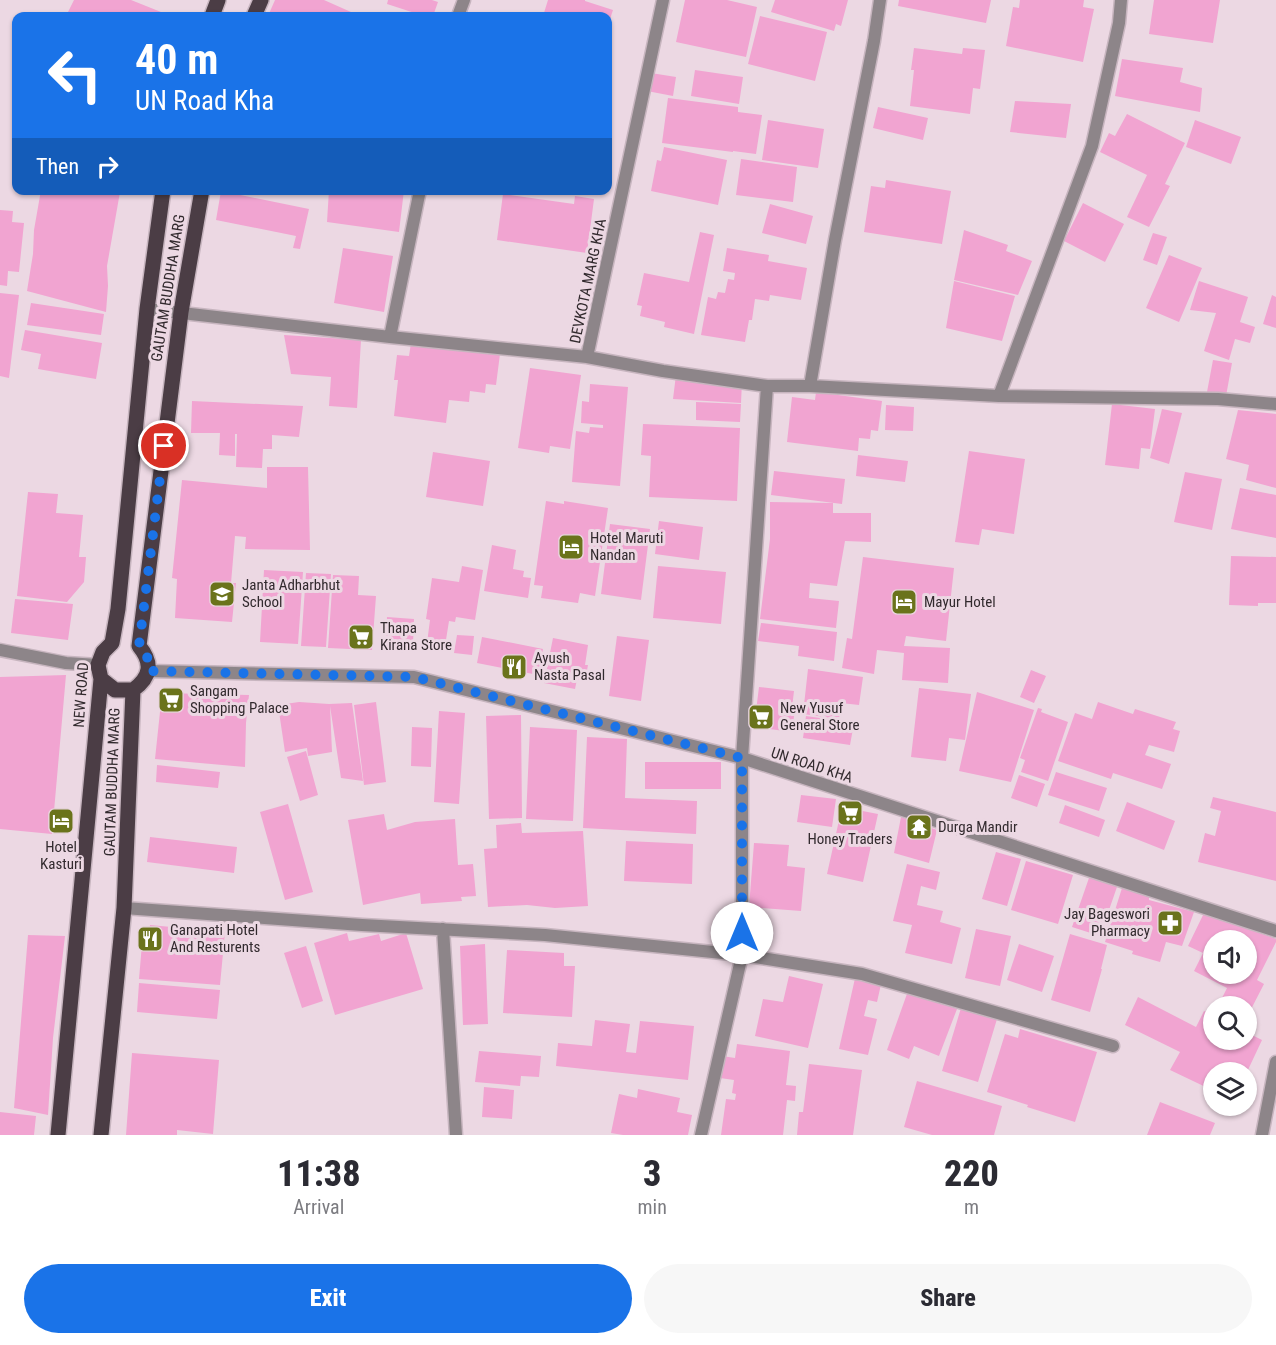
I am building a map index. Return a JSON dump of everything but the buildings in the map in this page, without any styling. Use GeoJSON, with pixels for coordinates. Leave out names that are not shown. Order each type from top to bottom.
{"type":"FeatureCollection","features":[{"type":"Feature","properties":{"kind":"main road","name":"NEW ROAD"},"geometry":{"type":"LineString","coordinates":[[58,1135],[100,672],[103,652],[112,644],[118,609],[147,309],[162,195]]}},
{"type":"Feature","properties":{"kind":"main road","name":"GAUTAM BUDDHA MARG"},"geometry":{"type":"LineString","coordinates":[[101,1135],[124,908],[133,690],[143,683],[149,671],[147,656],[139,646],[181,312],[200,195]]}},
{"type":"Feature","properties":{"kind":"main road"},"geometry":{"type":"LineString","coordinates":[[112,644],[123,641],[139,646]]}},
{"type":"Feature","properties":{"kind":"main road"},"geometry":{"type":"LineString","coordinates":[[100,672],[115,690],[133,690]]}},
{"type":"Feature","properties":{"kind":"street","name":"DEVKOTA MARG KHA"},"geometry":{"type":"LineString","coordinates":[[587,357],[663,0]]}},
{"type":"Feature","properties":{"kind":"street"},"geometry":{"type":"LineString","coordinates":[[810,386],[880,0]]}},
{"type":"Feature","properties":{"kind":"street"},"geometry":{"type":"LineString","coordinates":[[999,396],[1092,146],[1119,23],[1121,0]]}},
{"type":"Feature","properties":{"kind":"street"},"geometry":{"type":"LineString","coordinates":[[390,337],[419,195]]}},
{"type":"Feature","properties":{"kind":"street"},"geometry":{"type":"LineString","coordinates":[[147,309],[587,357],[767,386],[810,386],[999,396],[1218,399],[1276,404]]}},
{"type":"Feature","properties":{"kind":"street"},"geometry":{"type":"LineString","coordinates":[[701,1135],[741,955],[742,758],[767,386]]}},
{"type":"Feature","properties":{"kind":"street"},"geometry":{"type":"LineString","coordinates":[[0,650],[100,672]]}},
{"type":"Feature","properties":{"kind":"street","name":"UN ROAD KHA"},"geometry":{"type":"LineString","coordinates":[[149,671],[414,677],[742,758],[1276,931]]}},
{"type":"Feature","properties":{"kind":"street"},"geometry":{"type":"LineString","coordinates":[[124,908],[545,935],[741,955],[862,974],[1113,1046]]}},
{"type":"Feature","properties":{"kind":"street"},"geometry":{"type":"LineString","coordinates":[[442,929],[456,1135]]}},
{"type":"Feature","properties":{"kind":"street"},"geometry":{"type":"LineString","coordinates":[[1262,1135],[1276,1062]]}},
{"type":"Feature","properties":{"kind":"place","name":"Hotel Maruti Nandan"},"geometry":{"type":"Point","coordinates":[571,547]}},
{"type":"Feature","properties":{"kind":"place","name":"Janta Adharbhut School"},"geometry":{"type":"Point","coordinates":[222,594]}},
{"type":"Feature","properties":{"kind":"place","name":"Mayur Hotel"},"geometry":{"type":"Point","coordinates":[904,602]}},
{"type":"Feature","properties":{"kind":"place","name":"Thapa Kirana Store"},"geometry":{"type":"Point","coordinates":[361,637]}},
{"type":"Feature","properties":{"kind":"place","name":"Ayush Nasta Pasal"},"geometry":{"type":"Point","coordinates":[514,667]}},
{"type":"Feature","properties":{"kind":"place","name":"Sangam Shopping Palace"},"geometry":{"type":"Point","coordinates":[171,700]}},
{"type":"Feature","properties":{"kind":"place","name":"New Yusuf General Store"},"geometry":{"type":"Point","coordinates":[761,717]}},
{"type":"Feature","properties":{"kind":"place","name":"Honey Traders"},"geometry":{"type":"Point","coordinates":[850,813]}},
{"type":"Feature","properties":{"kind":"place","name":"Hotel Kasturi"},"geometry":{"type":"Point","coordinates":[61,821]}},
{"type":"Feature","properties":{"kind":"place","name":"Durga Mandir"},"geometry":{"type":"Point","coordinates":[919,827]}},
{"type":"Feature","properties":{"kind":"place","name":"Jay Bageswori Pharmacy"},"geometry":{"type":"Point","coordinates":[1170,923]}},
{"type":"Feature","properties":{"kind":"place","name":"Ganapati Hotel And Resturents"},"geometry":{"type":"Point","coordinates":[150,939]}},
{"type":"Feature","properties":{"kind":"route"},"geometry":{"type":"LineString","coordinates":[[164,446],[139,646],[147,656],[149,671],[414,677],[742,758],[742,933]]}}]}
